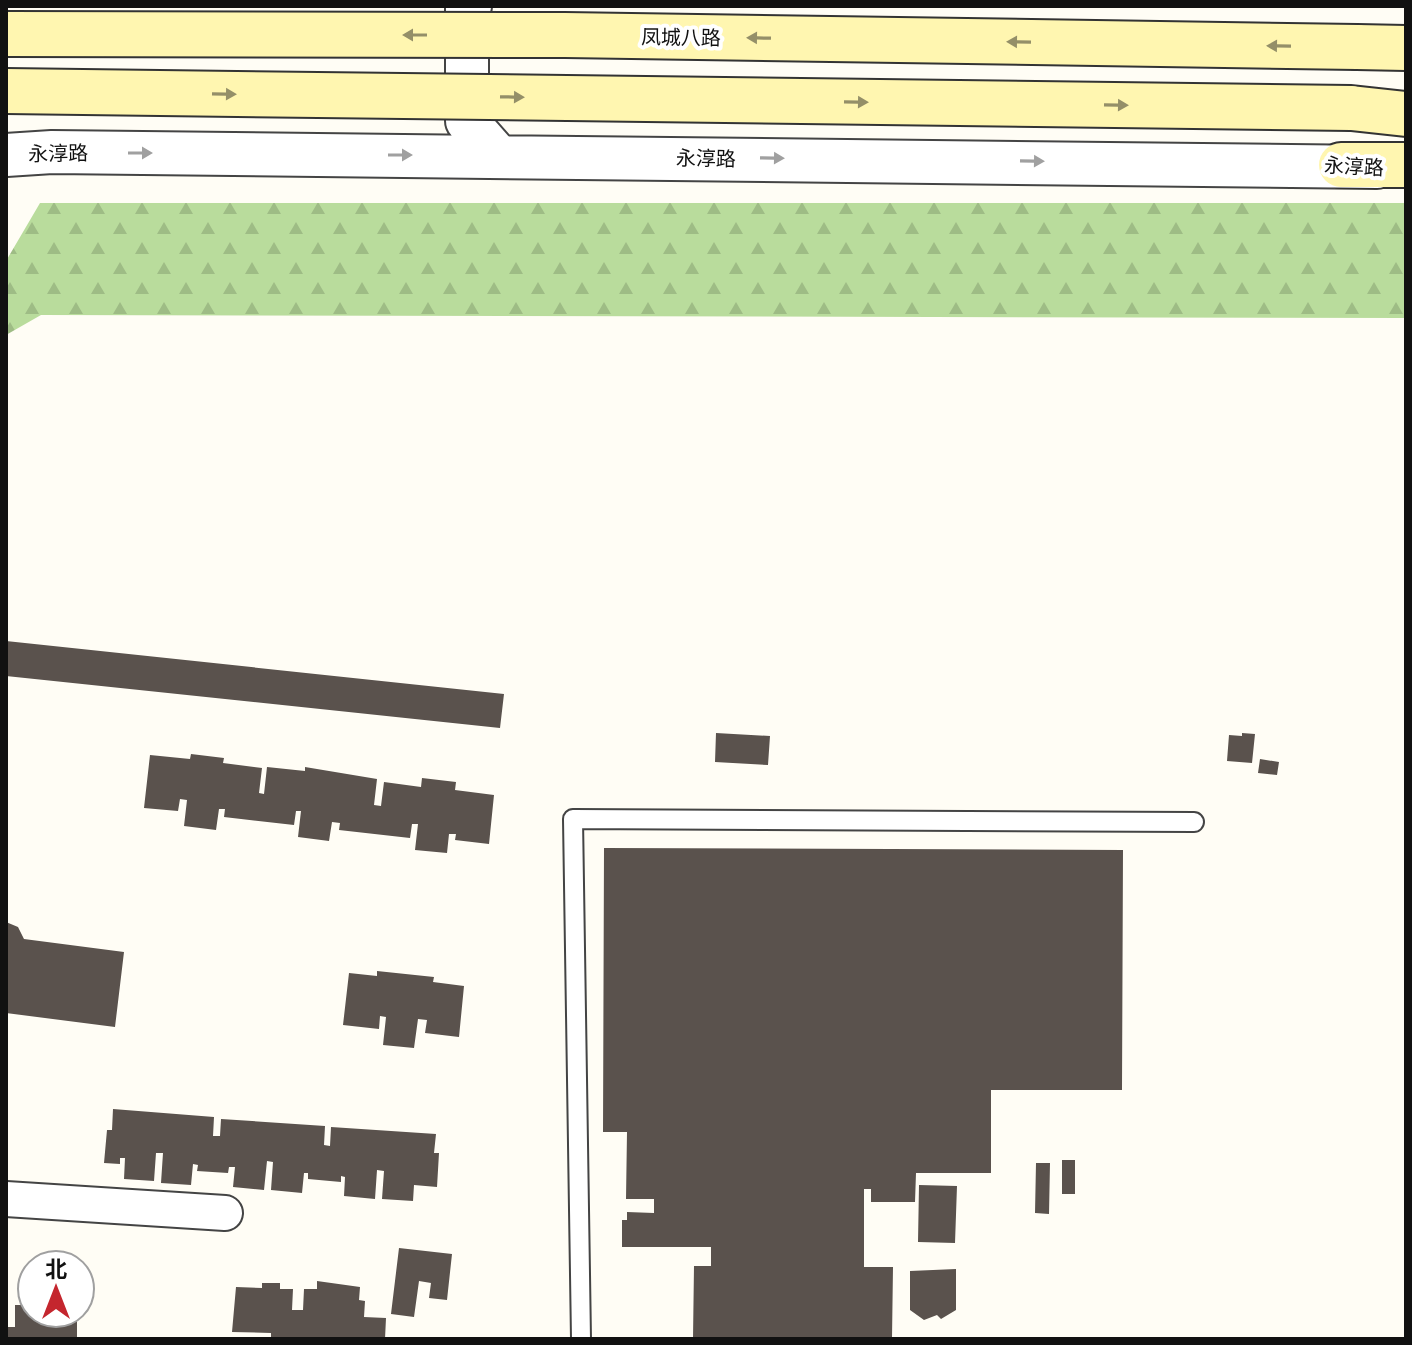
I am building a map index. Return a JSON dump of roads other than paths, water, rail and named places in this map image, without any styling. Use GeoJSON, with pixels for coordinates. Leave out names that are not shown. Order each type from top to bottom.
{"type":"FeatureCollection","features":[{"type":"Feature","properties":{"kind":"main road","name":"凤城八路"},"geometry":{"type":"LineString","coordinates":[[6,34],[565,35],[1406,48]]}},
{"type":"Feature","properties":{"kind":"main road"},"geometry":{"type":"LineString","coordinates":[[6,91],[1351,108],[1406,114]]}},
{"type":"Feature","properties":{"kind":"main road"},"geometry":{"type":"LineString","coordinates":[[1341,165],[1406,167]]}},
{"type":"Feature","properties":{"kind":"street"},"geometry":{"type":"LineString","coordinates":[[470,6],[467,121],[497,155]]}},
{"type":"Feature","properties":{"kind":"street","name":"永淳路"},"geometry":{"type":"LineString","coordinates":[[6,155],[68,152],[497,155],[1341,165]]}},
{"type":"Feature","properties":{"kind":"street"},"geometry":{"type":"LineString","coordinates":[[6,1199],[225,1213]]}},
{"type":"Feature","properties":{"kind":"lane"},"geometry":{"type":"LineString","coordinates":[[581,1339],[573,819],[1194,822]]}}]}
